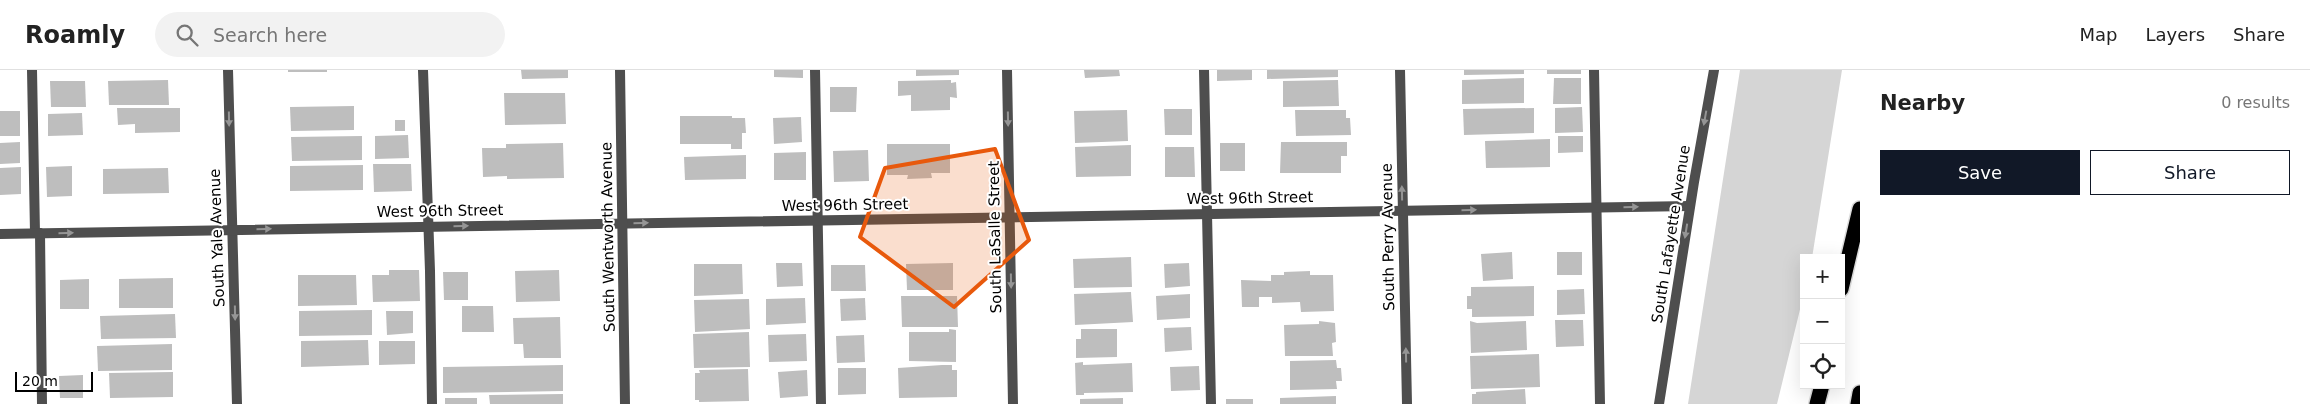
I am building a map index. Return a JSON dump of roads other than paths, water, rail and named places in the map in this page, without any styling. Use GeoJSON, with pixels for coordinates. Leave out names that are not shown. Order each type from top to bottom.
{"type":"FeatureCollection","features":[{"type":"Feature","properties":{"kind":"highway"},"geometry":{"type":"LineString","coordinates":[[1845,272],[1860,209]]}},
{"type":"Feature","properties":{"kind":"highway"},"geometry":{"type":"LineString","coordinates":[[1817,404],[1821,389]]}},
{"type":"Feature","properties":{"kind":"highway"},"geometry":{"type":"LineString","coordinates":[[1858,404],[1860,393]]}},
{"type":"Feature","properties":{"kind":"street"},"geometry":{"type":"LineString","coordinates":[[32,70],[42,404]]}},
{"type":"Feature","properties":{"kind":"street","name":"South Yale Avenue"},"geometry":{"type":"LineString","coordinates":[[228,70],[237,404]]}},
{"type":"Feature","properties":{"kind":"street"},"geometry":{"type":"LineString","coordinates":[[423,70],[430,271],[432,404]]}},
{"type":"Feature","properties":{"kind":"street","name":"South Wentworth Avenue"},"geometry":{"type":"LineString","coordinates":[[620,70],[625,404]]}},
{"type":"Feature","properties":{"kind":"street"},"geometry":{"type":"LineString","coordinates":[[815,70],[821,404]]}},
{"type":"Feature","properties":{"kind":"street","name":"South LaSalle Street"},"geometry":{"type":"LineString","coordinates":[[1007,70],[1013,404]]}},
{"type":"Feature","properties":{"kind":"street"},"geometry":{"type":"LineString","coordinates":[[1204,70],[1211,404]]}},
{"type":"Feature","properties":{"kind":"street","name":"South Perry Avenue"},"geometry":{"type":"LineString","coordinates":[[1400,70],[1407,404]]}},
{"type":"Feature","properties":{"kind":"street"},"geometry":{"type":"LineString","coordinates":[[1594,70],[1600,404]]}},
{"type":"Feature","properties":{"kind":"street","name":"South Lafayette Avenue"},"geometry":{"type":"LineString","coordinates":[[1659,404],[1690,206],[1714,70]]}},
{"type":"Feature","properties":{"kind":"street","name":"West 96th Street"},"geometry":{"type":"LineString","coordinates":[[0,234],[1690,206]]}}]}
